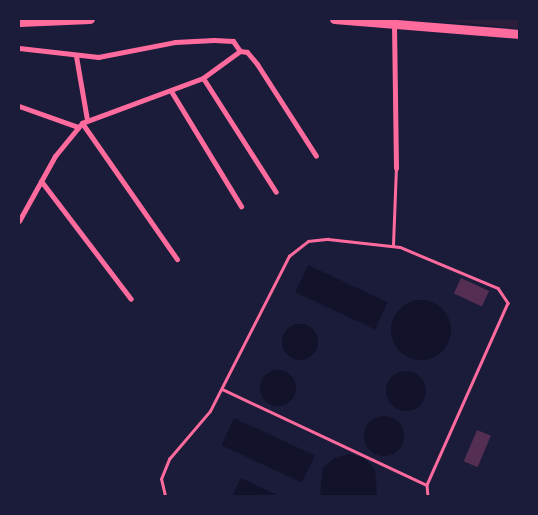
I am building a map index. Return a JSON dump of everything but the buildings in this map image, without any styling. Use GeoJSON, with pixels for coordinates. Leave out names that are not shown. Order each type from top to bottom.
{"type":"FeatureCollection","features":[{"type":"Feature","properties":{"kind":"highway"},"geometry":{"type":"LineString","coordinates":[[19,22],[90,19]]}},
{"type":"Feature","properties":{"kind":"highway"},"geometry":{"type":"LineString","coordinates":[[334,19],[394,22],[519,34]]}},
{"type":"Feature","properties":{"kind":"street"},"geometry":{"type":"LineString","coordinates":[[394,22],[396,168]]}},
{"type":"Feature","properties":{"kind":"street"},"geometry":{"type":"LineString","coordinates":[[19,48],[76,56],[112,55],[192,41],[231,41],[240,51],[247,52],[258,64],[316,156]]}},
{"type":"Feature","properties":{"kind":"street"},"geometry":{"type":"LineString","coordinates":[[19,221],[40,181],[78,127],[85,121],[203,78],[240,51]]}},
{"type":"Feature","properties":{"kind":"street"},"geometry":{"type":"LineString","coordinates":[[76,56],[85,121],[177,259]]}},
{"type":"Feature","properties":{"kind":"street"},"geometry":{"type":"LineString","coordinates":[[203,78],[276,192]]}},
{"type":"Feature","properties":{"kind":"street"},"geometry":{"type":"LineString","coordinates":[[171,90],[241,206]]}},
{"type":"Feature","properties":{"kind":"street"},"geometry":{"type":"LineString","coordinates":[[19,106],[78,127]]}},
{"type":"Feature","properties":{"kind":"street"},"geometry":{"type":"LineString","coordinates":[[40,181],[131,298]]}},
{"type":"Feature","properties":{"kind":"lane"},"geometry":{"type":"LineString","coordinates":[[393,245],[396,168]]}},
{"type":"Feature","properties":{"kind":"lane"},"geometry":{"type":"LineString","coordinates":[[164,496],[161,479],[169,459],[199,428],[222,389],[297,248],[328,239],[393,245],[498,288],[508,303],[427,485],[428,496]]}},
{"type":"Feature","properties":{"kind":"lane"},"geometry":{"type":"LineString","coordinates":[[222,389],[427,485]]}},
{"type":"Feature","properties":{"kind":"shaded area"},"geometry":{"type":"Polygon","coordinates":[[[432,19],[519,19],[519,29],[432,19]]]}},
{"type":"Feature","properties":{"kind":"shaded area"},"geometry":{"type":"Polygon","coordinates":[[[308,265],[388,302],[375,329],[295,292],[308,265]]]}},
{"type":"Feature","properties":{"kind":"shaded area"},"geometry":{"type":"Polygon","coordinates":[[[415,300],[427,300],[438,305],[446,313],[451,324],[449,342],[438,355],[427,360],[415,360],[404,355],[396,347],[391,336],[391,324],[396,313],[404,305],[415,300]]]}},
{"type":"Feature","properties":{"kind":"shaded area"},"geometry":{"type":"Polygon","coordinates":[[[300,324],[307,325],[313,329],[317,335],[317,349],[313,355],[307,359],[300,360],[293,359],[287,355],[283,349],[282,342],[283,335],[287,329],[293,325],[300,324]]]}},
{"type":"Feature","properties":{"kind":"shaded area"},"geometry":{"type":"Polygon","coordinates":[[[278,370],[285,371],[291,375],[295,381],[295,395],[291,401],[285,405],[278,406],[271,405],[265,401],[261,395],[260,388],[261,381],[265,375],[271,371],[278,370]]]}},
{"type":"Feature","properties":{"kind":"shaded area"},"geometry":{"type":"Polygon","coordinates":[[[410,371],[417,374],[423,380],[426,391],[425,399],[417,408],[410,411],[402,411],[395,408],[387,399],[386,387],[389,380],[398,372],[410,371]]]}},
{"type":"Feature","properties":{"kind":"shaded area"},"geometry":{"type":"Polygon","coordinates":[[[388,416],[395,419],[401,425],[404,436],[403,444],[395,453],[388,456],[380,456],[373,453],[365,444],[364,432],[367,425],[376,417],[388,416]]]}},
{"type":"Feature","properties":{"kind":"shaded area"},"geometry":{"type":"Polygon","coordinates":[[[234,418],[315,456],[302,483],[221,445],[234,418]]]}},
{"type":"Feature","properties":{"kind":"shaded area"},"geometry":{"type":"Polygon","coordinates":[[[349,454],[364,458],[375,469],[377,496],[320,496],[323,468],[334,458],[349,454]]]}},
{"type":"Feature","properties":{"kind":"shaded area"},"geometry":{"type":"Polygon","coordinates":[[[241,478],[279,496],[232,496],[241,478]]]}}]}
